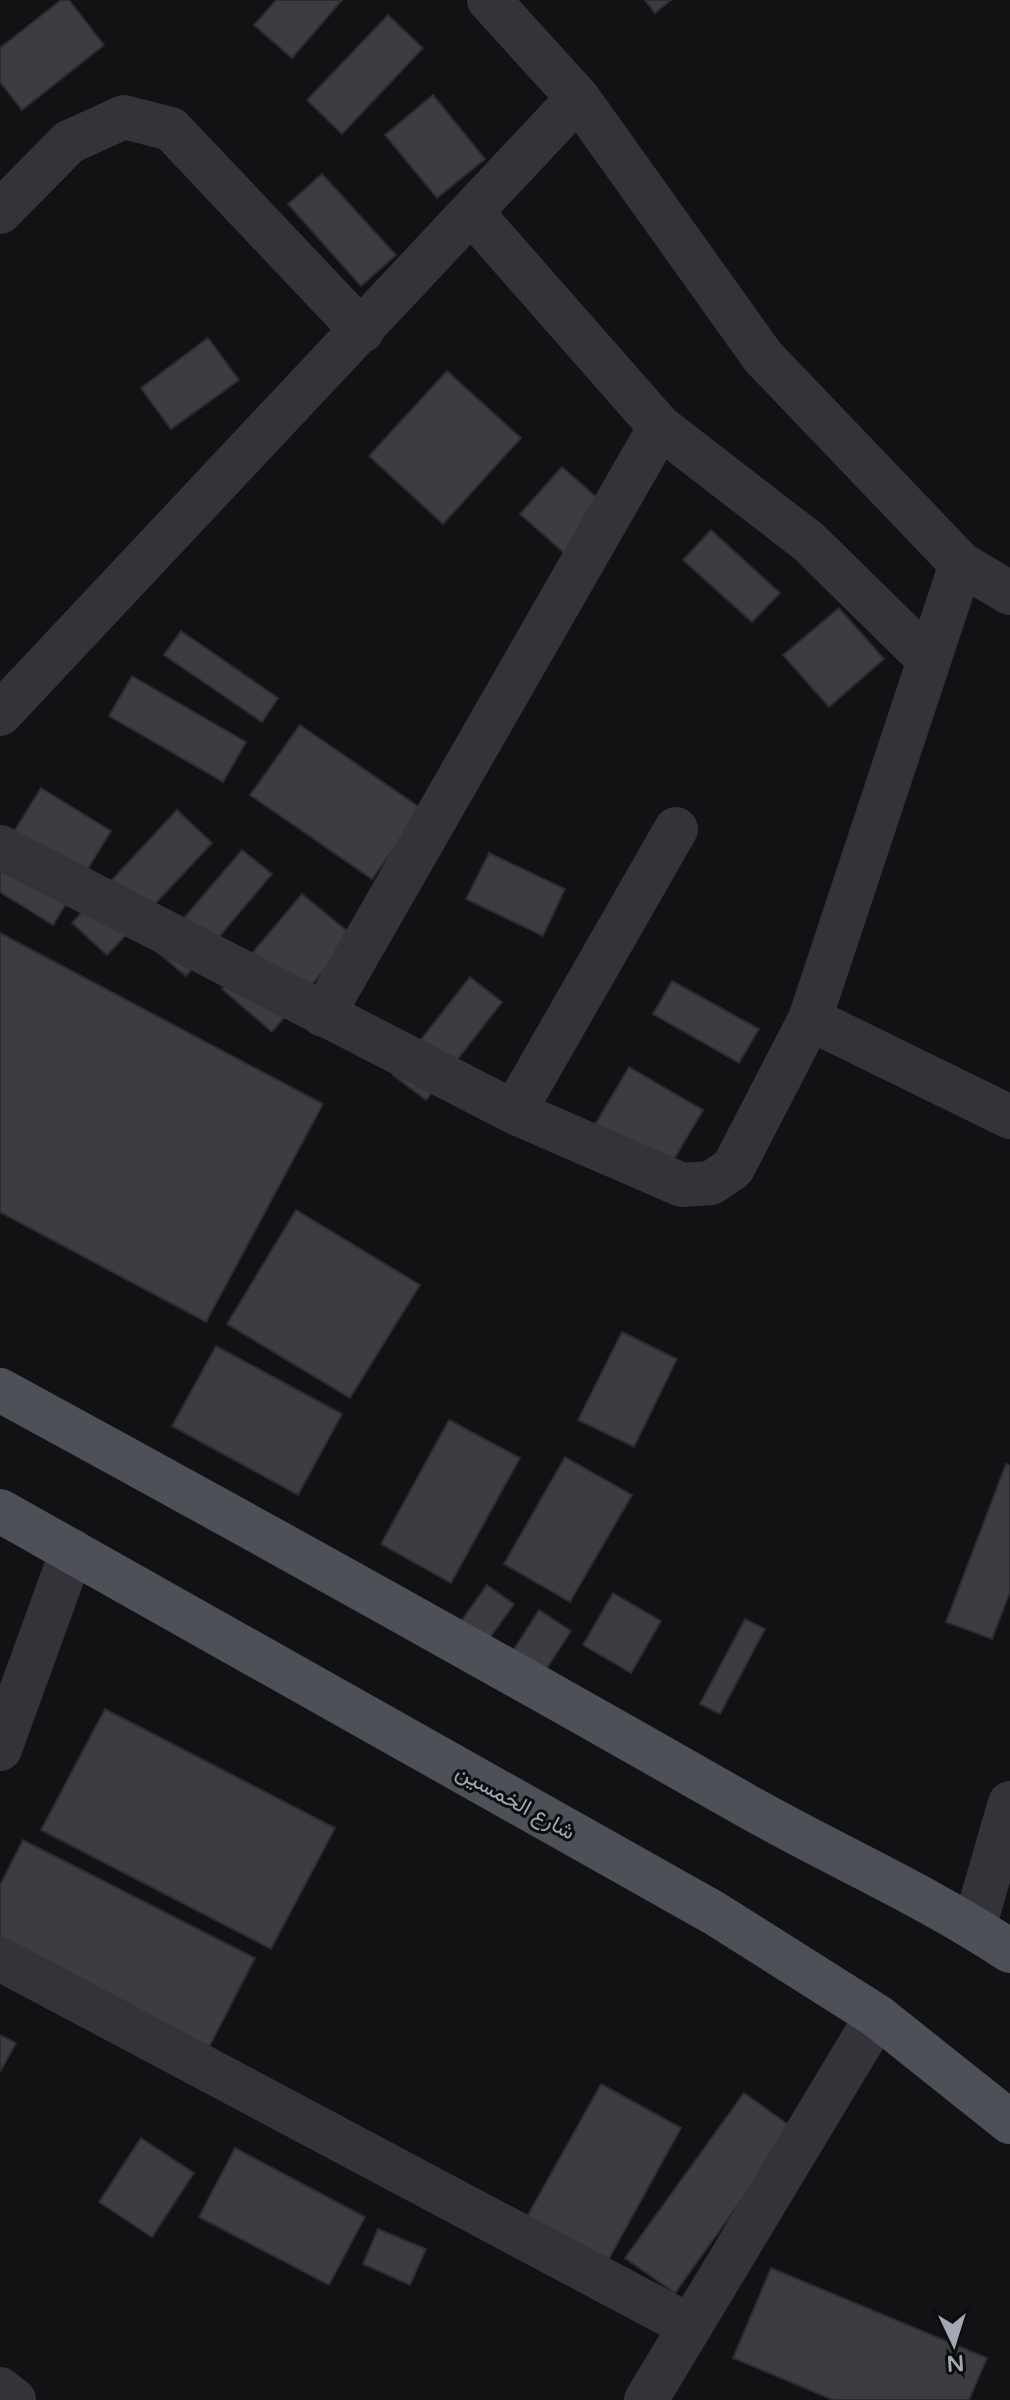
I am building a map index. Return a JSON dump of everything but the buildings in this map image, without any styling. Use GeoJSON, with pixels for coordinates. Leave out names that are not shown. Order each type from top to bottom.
{"type":"FeatureCollection","features":[{"type":"Feature","properties":{"kind":"main road"},"geometry":{"type":"LineString","coordinates":[[0,1390],[535,1684],[749,1807],[974,1927],[1010,1951]]}},
{"type":"Feature","properties":{"kind":"main road","name":"شارع الخمسين"},"geometry":{"type":"LineString","coordinates":[[0,1511],[714,1913],[877,2016],[1010,2122]]}},
{"type":"Feature","properties":{"kind":"street"},"geometry":{"type":"LineString","coordinates":[[489,0],[578,98],[763,357],[961,564],[1010,593]]}},
{"type":"Feature","properties":{"kind":"street"},"geometry":{"type":"LineString","coordinates":[[0,714],[578,98]]}},
{"type":"Feature","properties":{"kind":"street"},"geometry":{"type":"LineString","coordinates":[[0,212],[69,142],[124,117],[171,129],[362,331]]}},
{"type":"Feature","properties":{"kind":"street"},"geometry":{"type":"LineString","coordinates":[[472,213],[660,427],[809,542],[929,660]]}},
{"type":"Feature","properties":{"kind":"street"},"geometry":{"type":"LineString","coordinates":[[323,1015],[660,427]]}},
{"type":"Feature","properties":{"kind":"street"},"geometry":{"type":"LineString","coordinates":[[0,847],[514,1112],[682,1185],[711,1183],[733,1168],[810,1019],[961,564]]}},
{"type":"Feature","properties":{"kind":"street"},"geometry":{"type":"LineString","coordinates":[[514,1112],[676,829]]}},
{"type":"Feature","properties":{"kind":"street"},"geometry":{"type":"LineString","coordinates":[[810,1019],[1010,1117]]}},
{"type":"Feature","properties":{"kind":"street"},"geometry":{"type":"LineString","coordinates":[[0,1749],[72,1551]]}},
{"type":"Feature","properties":{"kind":"street"},"geometry":{"type":"LineString","coordinates":[[974,1927],[1010,1803]]}},
{"type":"Feature","properties":{"kind":"street"},"geometry":{"type":"LineString","coordinates":[[0,1959],[688,2325]]}},
{"type":"Feature","properties":{"kind":"street"},"geometry":{"type":"LineString","coordinates":[[646,2400],[688,2325],[877,2016]]}},
{"type":"Feature","properties":{"kind":"street"},"geometry":{"type":"LineString","coordinates":[[0,2389],[14,2400]]}}]}
